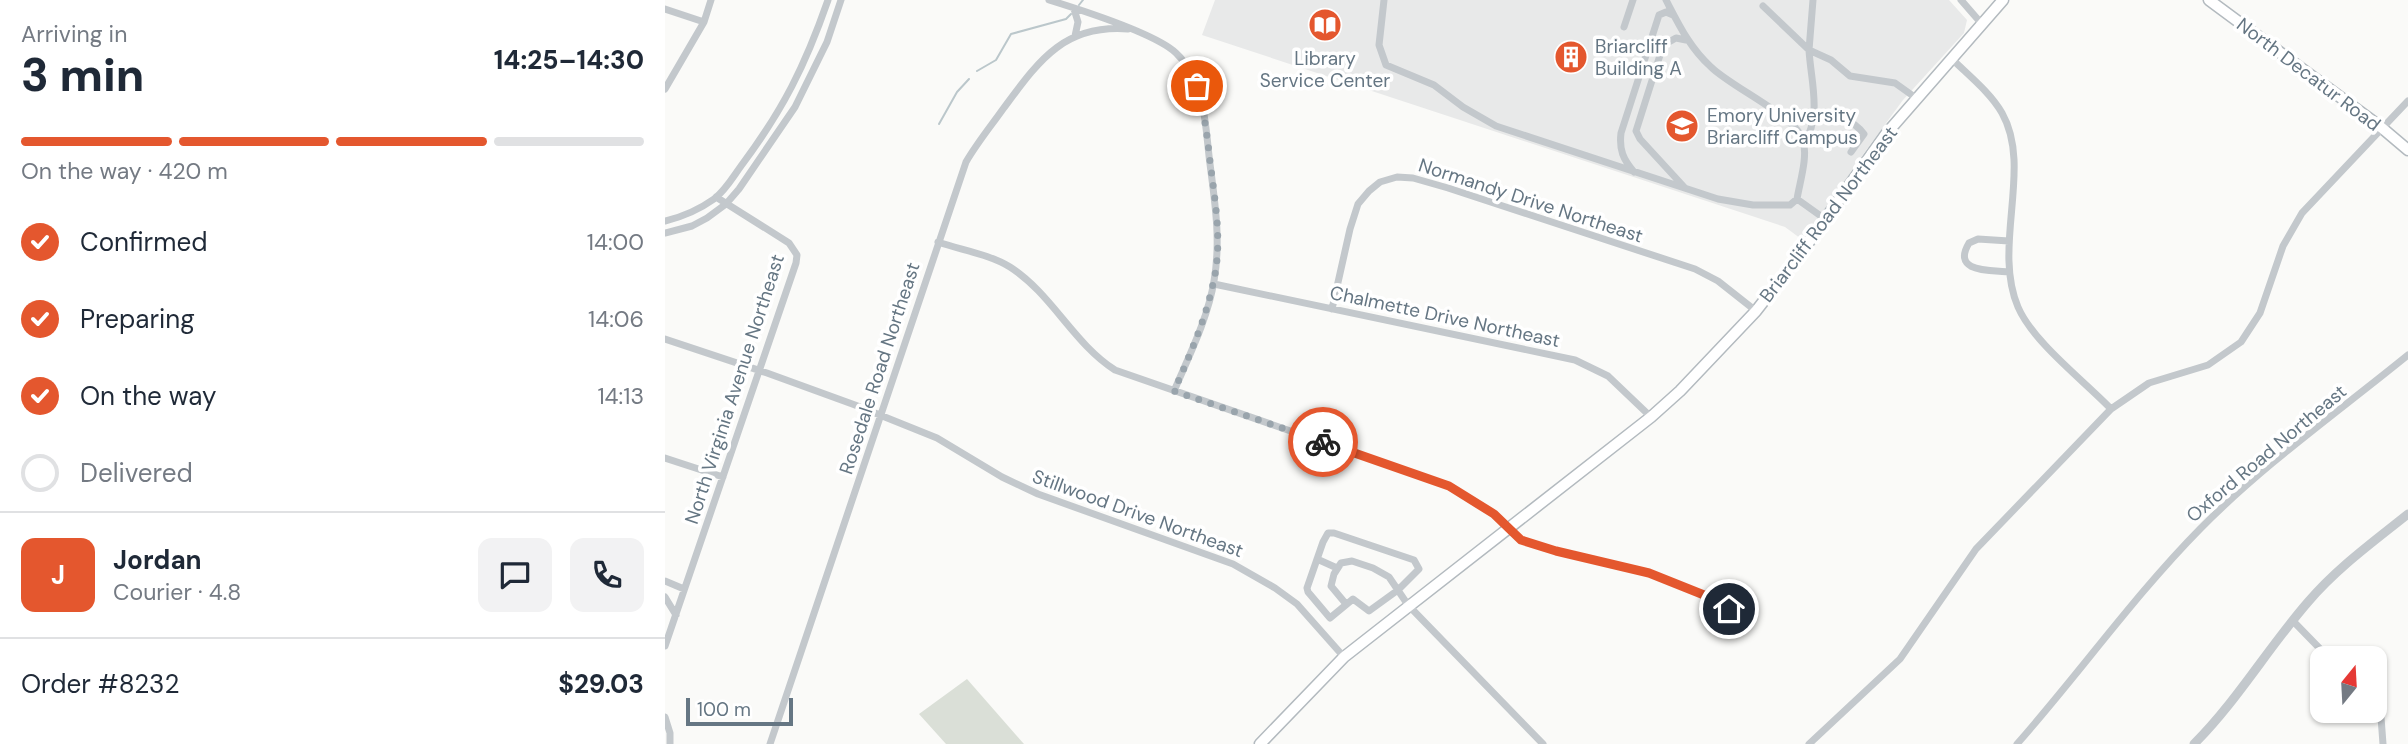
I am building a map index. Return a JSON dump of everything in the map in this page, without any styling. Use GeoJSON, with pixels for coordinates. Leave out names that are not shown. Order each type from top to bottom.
{"type":"FeatureCollection","features":[{"type":"Feature","properties":{"kind":"main road","name":"Briarcliff Road Northeast"},"geometry":{"type":"LineString","coordinates":[[1260,744],[1344,657],[1651,417],[1688,383],[1756,311],[1886,134],[2003,0]]}},
{"type":"Feature","properties":{"kind":"main road","name":"North Decatur Road"},"geometry":{"type":"LineString","coordinates":[[2209,0],[2408,150]]}},
{"type":"Feature","properties":{"kind":"street"},"geometry":{"type":"LineString","coordinates":[[665,89],[704,22],[711,0]]}},
{"type":"Feature","properties":{"kind":"street"},"geometry":{"type":"LineString","coordinates":[[665,221],[676,219],[716,197],[762,138],[806,62],[828,0]]}},
{"type":"Feature","properties":{"kind":"street"},"geometry":{"type":"LineString","coordinates":[[665,233],[692,226],[726,204],[767,150],[796,105],[827,41],[841,0]]}},
{"type":"Feature","properties":{"kind":"street"},"geometry":{"type":"LineString","coordinates":[[1384,0],[1379,45],[1386,65],[1434,85],[1496,127],[1685,188],[1744,204],[1790,205],[1797,199],[1804,145],[1801,134],[1790,121],[1714,70],[1686,40],[1664,0]]}},
{"type":"Feature","properties":{"kind":"street"},"geometry":{"type":"LineString","coordinates":[[1624,27],[1633,0]]}},
{"type":"Feature","properties":{"kind":"street"},"geometry":{"type":"LineString","coordinates":[[1634,172],[1626,163],[1620,149],[1621,133],[1664,0]]}},
{"type":"Feature","properties":{"kind":"street"},"geometry":{"type":"LineString","coordinates":[[1804,145],[1810,135],[1815,115],[1815,89],[1809,50],[1813,0]]}},
{"type":"Feature","properties":{"kind":"street"},"geometry":{"type":"LineString","coordinates":[[1961,0],[1981,23]]}},
{"type":"Feature","properties":{"kind":"street"},"geometry":{"type":"LineString","coordinates":[[1054,1],[1157,41],[1172,50],[1188,67],[1197,86],[1205,121],[1216,206],[1217,253],[1214,284],[1196,339],[1174,391]]}},
{"type":"Feature","properties":{"kind":"street"},"geometry":{"type":"LineString","coordinates":[[1763,6],[1809,50],[1831,60],[1850,76],[1895,83],[1916,98]]}},
{"type":"Feature","properties":{"kind":"street"},"geometry":{"type":"LineString","coordinates":[[665,9],[704,22]]}},
{"type":"Feature","properties":{"kind":"street"},"geometry":{"type":"LineString","coordinates":[[1074,9],[1077,22],[1075,36]]}},
{"type":"Feature","properties":{"kind":"street"},"geometry":{"type":"LineString","coordinates":[[1659,15],[1666,12],[1674,15]]}},
{"type":"Feature","properties":{"kind":"street","name":"Rosedale Road Northeast"},"geometry":{"type":"LineString","coordinates":[[770,744],[938,242],[972,151],[1020,86],[1056,46],[1075,36],[1104,29],[1128,29]]}},
{"type":"Feature","properties":{"kind":"street"},"geometry":{"type":"LineString","coordinates":[[1685,188],[1640,139],[1636,131],[1664,48],[1676,38],[1686,40]]}},
{"type":"Feature","properties":{"kind":"street"},"geometry":{"type":"LineString","coordinates":[[1951,58],[1997,105],[2013,143],[2008,272],[2018,307],[2030,326],[2111,409]]}},
{"type":"Feature","properties":{"kind":"street"},"geometry":{"type":"LineString","coordinates":[[786,99],[796,105]]}},
{"type":"Feature","properties":{"kind":"street"},"geometry":{"type":"LineString","coordinates":[[1809,744],[1900,659],[1976,549],[2111,409],[2149,383],[2208,365],[2241,342],[2260,313],[2283,246],[2302,213],[2408,101]]}},
{"type":"Feature","properties":{"kind":"street"},"geometry":{"type":"LineString","coordinates":[[1790,121],[1831,113],[1861,129],[1864,134],[1851,152]]}},
{"type":"Feature","properties":{"kind":"street","name":"Normandy Drive Northeast"},"geometry":{"type":"LineString","coordinates":[[1332,309],[1358,204],[1380,182],[1406,177],[1448,188],[1695,269],[1719,281],[1756,311]]}},
{"type":"Feature","properties":{"kind":"street","name":"North Virginia Avenue Northeast"},"geometry":{"type":"LineString","coordinates":[[665,646],[797,255],[789,243],[716,197]]}},
{"type":"Feature","properties":{"kind":"street"},"geometry":{"type":"LineString","coordinates":[[1797,199],[1825,219]]}},
{"type":"Feature","properties":{"kind":"street"},"geometry":{"type":"LineString","coordinates":[[2008,272],[1974,268],[1966,261],[1965,254],[1969,243],[1978,239],[2009,241]]}},
{"type":"Feature","properties":{"kind":"street"},"geometry":{"type":"LineString","coordinates":[[938,242],[1011,268],[1034,287],[1094,355],[1115,370],[1449,486],[1482,506],[1521,540],[1649,573],[1704,595]]}},
{"type":"Feature","properties":{"kind":"street","name":"Chalmette Drive Northeast"},"geometry":{"type":"LineString","coordinates":[[1214,284],[1575,360],[1608,376],[1651,417]]}},
{"type":"Feature","properties":{"kind":"street","name":"Stillwood Drive Northeast"},"geometry":{"type":"LineString","coordinates":[[665,339],[759,370],[880,416],[947,443],[1002,477],[1038,494],[1233,564],[1283,592],[1308,614],[1344,657]]}},
{"type":"Feature","properties":{"kind":"street","name":"Oxford Road Northeast"},"geometry":{"type":"LineString","coordinates":[[2017,744],[2063,692],[2149,584],[2200,528],[2259,475],[2408,355]]}},
{"type":"Feature","properties":{"kind":"street"},"geometry":{"type":"LineString","coordinates":[[665,458],[723,477]]}},
{"type":"Feature","properties":{"kind":"street"},"geometry":{"type":"LineString","coordinates":[[2194,744],[2226,709],[2321,587],[2341,567],[2408,514]]}},
{"type":"Feature","properties":{"kind":"street"},"geometry":{"type":"LineString","coordinates":[[1334,533],[1414,560],[1419,569],[1398,590],[1369,611],[1353,599],[1330,618],[1307,588],[1325,536],[1334,533]]}},
{"type":"Feature","properties":{"kind":"street"},"geometry":{"type":"LineString","coordinates":[[1317,559],[1337,568]]}},
{"type":"Feature","properties":{"kind":"street"},"geometry":{"type":"LineString","coordinates":[[1346,604],[1331,586],[1337,568],[1349,561],[1373,568],[1389,577],[1408,606],[1543,744]]}},
{"type":"Feature","properties":{"kind":"street"},"geometry":{"type":"LineString","coordinates":[[665,581],[684,589]]}},
{"type":"Feature","properties":{"kind":"street"},"geometry":{"type":"LineString","coordinates":[[665,597],[675,615]]}},
{"type":"Feature","properties":{"kind":"street"},"geometry":{"type":"LineString","coordinates":[[1308,614],[1318,605]]}},
{"type":"Feature","properties":{"kind":"street"},"geometry":{"type":"LineString","coordinates":[[2293,621],[2317,646]]}},
{"type":"Feature","properties":{"kind":"street"},"geometry":{"type":"LineString","coordinates":[[665,717],[670,744]]}},
{"type":"Feature","properties":{"kind":"street"},"geometry":{"type":"LineString","coordinates":[[2381,723],[2383,744]]}},
{"type":"Feature","properties":{"kind":"shaded area","name":"Emory University Briarcliff Campus"},"geometry":{"type":"Polygon","coordinates":[[[1215,0],[1949,0],[1967,20],[1964,33],[1903,100],[1804,241],[1785,227],[1202,35],[1215,0]]]}},
{"type":"Feature","properties":{"kind":"shaded area"},"geometry":{"type":"Polygon","coordinates":[[[967,679],[1024,744],[946,744],[919,714],[967,679]]]}},
{"type":"Feature","properties":{"kind":"waterway"},"geometry":{"type":"LineString","coordinates":[[1079,5],[1083,0]]}},
{"type":"Feature","properties":{"kind":"waterway"},"geometry":{"type":"LineString","coordinates":[[977,71],[996,60],[1011,34],[1066,19],[1071,14]]}},
{"type":"Feature","properties":{"kind":"waterway"},"geometry":{"type":"LineString","coordinates":[[939,124],[957,92],[969,79]]}},
{"type":"Feature","properties":{"kind":"way so far"},"geometry":{"type":"LineString","coordinates":[[1197,86],[1205,121],[1218,222],[1216,263],[1214,284],[1206,309],[1174,391],[1323,442]]}},
{"type":"Feature","properties":{"kind":"place","name":"Library Service Center"},"geometry":{"type":"Point","coordinates":[1325,25]}},
{"type":"Feature","properties":{"kind":"place","name":"Briarcliff Building A"},"geometry":{"type":"Point","coordinates":[1571,57]}},
{"type":"Feature","properties":{"kind":"place","name":"Emory University Briarcliff Campus"},"geometry":{"type":"Point","coordinates":[1682,126]}},
{"type":"Feature","properties":{"kind":"route"},"geometry":{"type":"LineString","coordinates":[[1323,442],[1449,486],[1494,514],[1521,540],[1649,573],[1704,595],[1721,610],[1729,609]]}}]}
